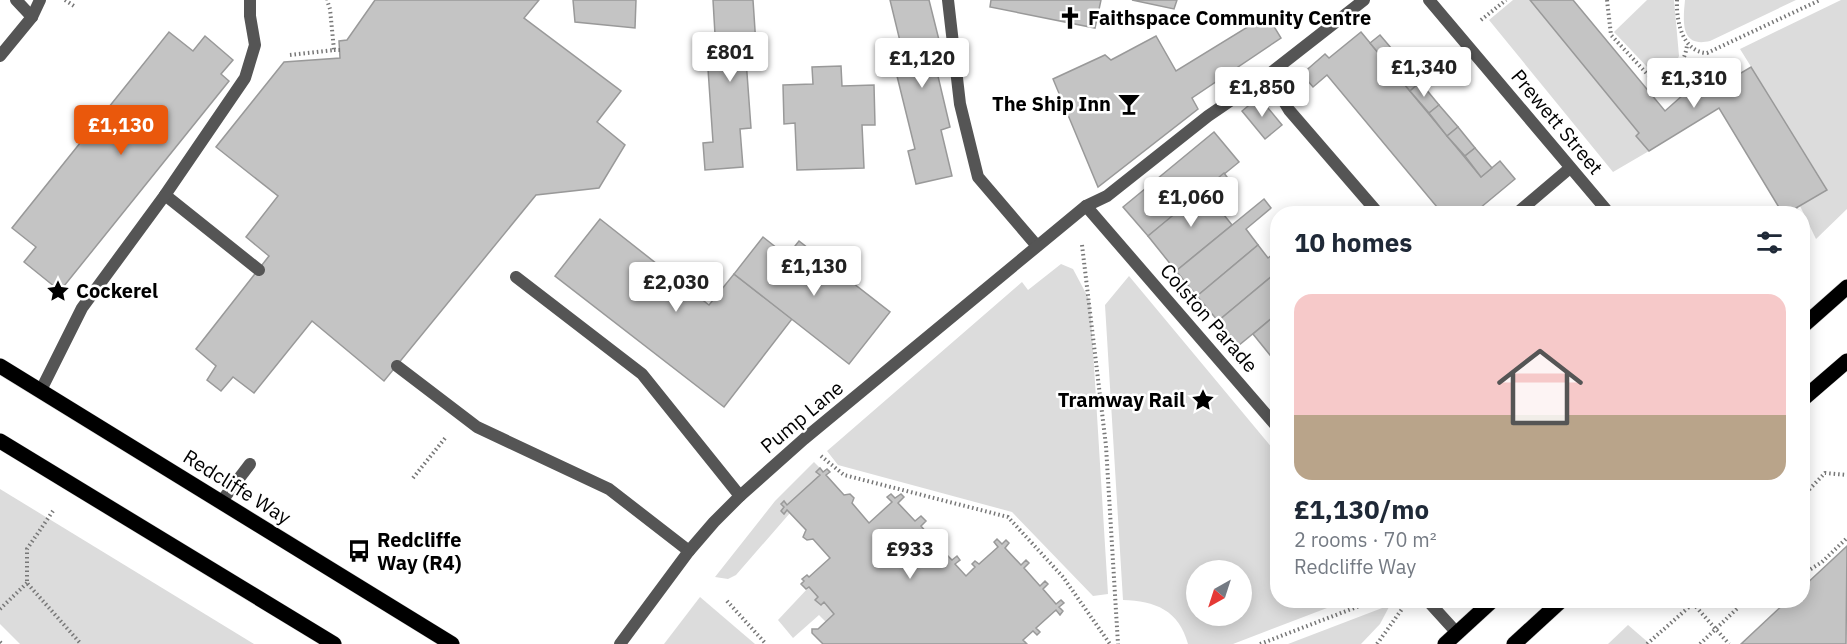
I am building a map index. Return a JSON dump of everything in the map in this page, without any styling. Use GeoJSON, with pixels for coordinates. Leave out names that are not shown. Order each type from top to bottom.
{"type":"FeatureCollection","features":[{"type":"Feature","properties":{"kind":"main road"},"geometry":{"type":"LineString","coordinates":[[1810,320],[1847,288]]}},
{"type":"Feature","properties":{"kind":"main road"},"geometry":{"type":"LineString","coordinates":[[1810,393],[1847,361]]}},
{"type":"Feature","properties":{"kind":"main road","name":"Redcliffe Way"},"geometry":{"type":"LineString","coordinates":[[0,366],[452,644]]}},
{"type":"Feature","properties":{"kind":"main road"},"geometry":{"type":"LineString","coordinates":[[0,441],[334,644]]}},
{"type":"Feature","properties":{"kind":"main road"},"geometry":{"type":"LineString","coordinates":[[1445,644],[1484,608]]}},
{"type":"Feature","properties":{"kind":"main road"},"geometry":{"type":"LineString","coordinates":[[1514,644],[1553,608]]}},
{"type":"Feature","properties":{"kind":"street"},"geometry":{"type":"LineString","coordinates":[[16,0],[32,17]]}},
{"type":"Feature","properties":{"kind":"street"},"geometry":{"type":"LineString","coordinates":[[0,56],[32,17],[40,0]]}},
{"type":"Feature","properties":{"kind":"street"},"geometry":{"type":"LineString","coordinates":[[41,390],[82,308],[165,195],[244,78],[255,45],[250,0]]}},
{"type":"Feature","properties":{"kind":"street"},"geometry":{"type":"LineString","coordinates":[[948,0],[960,104],[978,177],[1037,246]]}},
{"type":"Feature","properties":{"kind":"street","name":"Pump Lane"},"geometry":{"type":"LineString","coordinates":[[620,644],[688,551],[714,522],[804,439],[1086,206],[1107,196],[1208,116],[1268,75],[1364,0]]}},
{"type":"Feature","properties":{"kind":"street","name":"Prewett Street"},"geometry":{"type":"LineString","coordinates":[[1429,0],[1604,206]]}},
{"type":"Feature","properties":{"kind":"street"},"geometry":{"type":"LineString","coordinates":[[1268,75],[1289,110],[1372,206]]}},
{"type":"Feature","properties":{"kind":"street"},"geometry":{"type":"LineString","coordinates":[[1525,206],[1570,168]]}},
{"type":"Feature","properties":{"kind":"street"},"geometry":{"type":"LineString","coordinates":[[165,195],[259,270]]}},
{"type":"Feature","properties":{"kind":"street","name":"Colston Parade"},"geometry":{"type":"LineString","coordinates":[[1086,206],[1270,419]]}},
{"type":"Feature","properties":{"kind":"street"},"geometry":{"type":"LineString","coordinates":[[516,277],[642,374],[740,496]]}},
{"type":"Feature","properties":{"kind":"street"},"geometry":{"type":"LineString","coordinates":[[397,366],[477,427],[609,489],[688,551]]}},
{"type":"Feature","properties":{"kind":"street"},"geometry":{"type":"LineString","coordinates":[[220,502],[250,464]]}},
{"type":"Feature","properties":{"kind":"street"},"geometry":{"type":"LineString","coordinates":[[1434,608],[1457,633]]}},
{"type":"Feature","properties":{"kind":"path"},"geometry":{"type":"LineString","coordinates":[[65,0],[74,6],[73,0]]}},
{"type":"Feature","properties":{"kind":"path"},"geometry":{"type":"LineString","coordinates":[[327,0],[334,50]]}},
{"type":"Feature","properties":{"kind":"path"},"geometry":{"type":"LineString","coordinates":[[1492,11],[1506,0]]}},
{"type":"Feature","properties":{"kind":"path"},"geometry":{"type":"LineString","coordinates":[[1607,0],[1611,35],[1649,76],[1666,76],[1676,70],[1686,57],[1688,44]]}},
{"type":"Feature","properties":{"kind":"path"},"geometry":{"type":"LineString","coordinates":[[1677,0],[1679,22],[1688,44],[1698,52],[1711,52],[1820,0]]}},
{"type":"Feature","properties":{"kind":"path"},"geometry":{"type":"LineString","coordinates":[[290,55],[340,50]]}},
{"type":"Feature","properties":{"kind":"path"},"geometry":{"type":"LineString","coordinates":[[1086,206],[1082,250],[1106,446],[1118,644]]}},
{"type":"Feature","properties":{"kind":"path"},"geometry":{"type":"LineString","coordinates":[[413,478],[449,433]]}},
{"type":"Feature","properties":{"kind":"path"},"geometry":{"type":"LineString","coordinates":[[804,439],[844,475],[1008,517],[1063,577],[1110,644]]}},
{"type":"Feature","properties":{"kind":"path"},"geometry":{"type":"LineString","coordinates":[[1810,489],[1825,473],[1847,475]]}},
{"type":"Feature","properties":{"kind":"path"},"geometry":{"type":"LineString","coordinates":[[53,511],[27,549],[27,583],[81,644]]}},
{"type":"Feature","properties":{"kind":"path"},"geometry":{"type":"LineString","coordinates":[[1810,570],[1822,562],[1847,538]]}},
{"type":"Feature","properties":{"kind":"path"},"geometry":{"type":"LineString","coordinates":[[0,609],[27,583]]}},
{"type":"Feature","properties":{"kind":"path"},"geometry":{"type":"LineString","coordinates":[[727,601],[766,644]]}},
{"type":"Feature","properties":{"kind":"path"},"geometry":{"type":"LineString","coordinates":[[1260,644],[1354,608]]}},
{"type":"Feature","properties":{"kind":"path"},"geometry":{"type":"LineString","coordinates":[[1647,644],[1686,608]]}},
{"type":"Feature","properties":{"kind":"path"},"geometry":{"type":"LineString","coordinates":[[1699,608],[1729,644]]}},
{"type":"Feature","properties":{"kind":"path"},"geometry":{"type":"LineString","coordinates":[[1700,644],[1738,608]]}},
{"type":"Feature","properties":{"kind":"path"},"geometry":{"type":"LineString","coordinates":[[1377,644],[1402,609]]}},
{"type":"Feature","properties":{"kind":"shaded area"},"geometry":{"type":"Polygon","coordinates":[[[1513,0],[1530,0],[1639,133],[1637,136],[1649,151],[1613,172],[1489,20],[1513,0]]]}},
{"type":"Feature","properties":{"kind":"shaded area"},"geometry":{"type":"Polygon","coordinates":[[[1647,0],[1674,0],[1679,56],[1671,68],[1664,71],[1650,70],[1614,32],[1647,0]]]}},
{"type":"Feature","properties":{"kind":"shaded area"},"geometry":{"type":"Polygon","coordinates":[[[1685,0],[1796,0],[1710,41],[1700,42],[1688,37],[1684,24],[1685,0]]]}},
{"type":"Feature","properties":{"kind":"shaded area"},"geometry":{"type":"Polygon","coordinates":[[[1841,0],[1847,0],[1847,209],[1816,239],[1810,227],[1810,206],[1800,206],[1827,189],[1740,49],[1841,0]]]}},
{"type":"Feature","properties":{"kind":"shaded area"},"geometry":{"type":"Polygon","coordinates":[[[1061,264],[1073,269],[1090,301],[1108,594],[1093,596],[1012,512],[838,465],[827,451],[1022,282],[1028,290],[1061,264]]]}},
{"type":"Feature","properties":{"kind":"shaded area"},"geometry":{"type":"Polygon","coordinates":[[[1129,276],[1270,445],[1270,608],[1327,608],[1233,644],[1188,644],[1184,632],[1172,615],[1155,605],[1123,600],[1105,305],[1129,276]]]}},
{"type":"Feature","properties":{"kind":"shaded area"},"geometry":{"type":"Polygon","coordinates":[[[814,462],[820,468],[817,472],[820,475],[787,505],[784,501],[781,503],[784,507],[781,511],[784,514],[787,510],[790,513],[736,575],[728,579],[715,577],[775,501],[814,462]]]}},
{"type":"Feature","properties":{"kind":"shaded area"},"geometry":{"type":"Polygon","coordinates":[[[0,489],[254,644],[20,644],[0,624],[0,489]]]}},
{"type":"Feature","properties":{"kind":"shaded area"},"geometry":{"type":"Polygon","coordinates":[[[809,587],[818,597],[816,600],[821,605],[824,602],[834,614],[826,622],[819,615],[793,638],[778,620],[809,587]]]}},
{"type":"Feature","properties":{"kind":"shaded area"},"geometry":{"type":"Polygon","coordinates":[[[700,597],[755,644],[664,644],[700,597]]]}},
{"type":"Feature","properties":{"kind":"shaded area"},"geometry":{"type":"Polygon","coordinates":[[[1382,608],[1388,608],[1380,624],[1361,644],[1288,644],[1382,608]]]}},
{"type":"Feature","properties":{"kind":"shaded area"},"geometry":{"type":"Polygon","coordinates":[[[1628,625],[1650,644],[1608,644],[1628,625]]]}},
{"type":"Feature","properties":{"kind":"building"},"geometry":{"type":"Polygon","coordinates":[[[375,0],[539,0],[524,18],[621,91],[597,122],[625,145],[599,188],[536,195],[384,381],[312,321],[254,393],[233,377],[221,391],[207,380],[216,366],[196,349],[269,256],[246,237],[278,196],[216,147],[284,62],[340,58],[339,41],[347,40],[375,0]]]}},
{"type":"Feature","properties":{"kind":"building"},"geometry":{"type":"Polygon","coordinates":[[[573,0],[636,0],[635,28],[575,22],[573,0]]]}},
{"type":"Feature","properties":{"kind":"building"},"geometry":{"type":"Polygon","coordinates":[[[713,0],[753,0],[756,45],[745,46],[751,128],[740,129],[743,167],[705,170],[703,143],[713,142],[708,69],[717,69],[713,0]]]}},
{"type":"Feature","properties":{"kind":"building"},"geometry":{"type":"Polygon","coordinates":[[[890,0],[929,0],[942,52],[933,55],[950,127],[941,130],[952,176],[916,184],[908,151],[915,149],[897,76],[908,74],[890,0]]]}},
{"type":"Feature","properties":{"kind":"building","name":"Faithspace Community Centre"},"geometry":{"type":"Polygon","coordinates":[[[991,0],[1101,0],[1095,28],[990,7],[991,0]]]}},
{"type":"Feature","properties":{"kind":"building","name":"Faithspace Community Centre"},"geometry":{"type":"Polygon","coordinates":[[[1132,0],[1177,0],[1174,9],[1132,0]]]}},
{"type":"Feature","properties":{"kind":"building"},"geometry":{"type":"Polygon","coordinates":[[[1530,0],[1573,0],[1665,111],[1701,79],[1709,92],[1751,67],[1827,190],[1799,206],[1778,206],[1719,108],[1649,151],[1636,136],[1639,133],[1530,0]]]}},
{"type":"Feature","properties":{"kind":"building","name":"The Ship Inn"},"geometry":{"type":"Polygon","coordinates":[[[1267,15],[1281,38],[1192,98],[1198,109],[1098,187],[1053,79],[1105,55],[1111,60],[1156,36],[1176,71],[1267,15]]]}},
{"type":"Feature","properties":{"kind":"building"},"geometry":{"type":"Polygon","coordinates":[[[169,32],[193,51],[205,36],[233,60],[221,74],[229,81],[60,291],[24,262],[36,247],[12,228],[169,32]]]}},
{"type":"Feature","properties":{"kind":"building"},"geometry":{"type":"Polygon","coordinates":[[[1361,32],[1481,177],[1500,161],[1515,179],[1482,206],[1436,206],[1327,75],[1313,87],[1302,74],[1325,54],[1329,58],[1361,32]]]}},
{"type":"Feature","properties":{"kind":"building"},"geometry":{"type":"Polygon","coordinates":[[[1380,35],[1420,82],[1410,91],[1370,43],[1380,35]]]}},
{"type":"Feature","properties":{"kind":"building"},"geometry":{"type":"Polygon","coordinates":[[[841,66],[842,86],[874,85],[875,125],[862,125],[864,168],[797,170],[795,123],[784,124],[783,85],[813,84],[812,67],[841,66]]]}},
{"type":"Feature","properties":{"kind":"building"},"geometry":{"type":"Polygon","coordinates":[[[1420,82],[1439,105],[1429,113],[1410,91],[1420,82]]]}},
{"type":"Feature","properties":{"kind":"building"},"geometry":{"type":"Polygon","coordinates":[[[1259,97],[1282,125],[1265,139],[1242,111],[1259,97]]]}},
{"type":"Feature","properties":{"kind":"building"},"geometry":{"type":"Polygon","coordinates":[[[1439,105],[1458,127],[1447,136],[1429,113],[1439,105]]]}},
{"type":"Feature","properties":{"kind":"building"},"geometry":{"type":"Polygon","coordinates":[[[1458,127],[1475,148],[1465,156],[1447,136],[1458,127]]]}},
{"type":"Feature","properties":{"kind":"building"},"geometry":{"type":"Polygon","coordinates":[[[1214,132],[1239,162],[1148,236],[1123,207],[1214,132]]]}},
{"type":"Feature","properties":{"kind":"building"},"geometry":{"type":"Polygon","coordinates":[[[1475,148],[1492,168],[1481,177],[1465,156],[1475,148]]]}},
{"type":"Feature","properties":{"kind":"building"},"geometry":{"type":"Polygon","coordinates":[[[1224,173],[1230,181],[1199,207],[1205,213],[1216,205],[1232,225],[1176,271],[1148,236],[1224,173]]]}},
{"type":"Feature","properties":{"kind":"building"},"geometry":{"type":"Polygon","coordinates":[[[1264,199],[1270,207],[1246,229],[1258,245],[1197,296],[1176,271],[1264,199]]]}},
{"type":"Feature","properties":{"kind":"building"},"geometry":{"type":"Polygon","coordinates":[[[600,219],[709,305],[734,274],[792,319],[724,407],[555,276],[600,219]]]}},
{"type":"Feature","properties":{"kind":"building"},"geometry":{"type":"Polygon","coordinates":[[[763,237],[787,256],[799,241],[890,312],[849,364],[734,274],[763,237]]]}},
{"type":"Feature","properties":{"kind":"building"},"geometry":{"type":"Polygon","coordinates":[[[1258,245],[1268,258],[1270,256],[1270,278],[1218,321],[1197,296],[1258,245]]]}},
{"type":"Feature","properties":{"kind":"building"},"geometry":{"type":"Polygon","coordinates":[[[1270,278],[1270,320],[1238,346],[1218,321],[1270,278]]]}},
{"type":"Feature","properties":{"kind":"building"},"geometry":{"type":"Polygon","coordinates":[[[1270,320],[1270,355],[1253,334],[1270,320]]]}},
{"type":"Feature","properties":{"kind":"building"},"geometry":{"type":"Polygon","coordinates":[[[820,468],[823,472],[827,469],[830,472],[826,475],[844,495],[850,494],[854,498],[852,503],[869,523],[892,502],[887,497],[891,494],[895,498],[901,494],[904,497],[898,503],[915,521],[921,516],[926,521],[921,526],[934,541],[939,537],[944,542],[939,547],[952,560],[957,556],[960,560],[955,564],[966,576],[975,567],[972,564],[975,561],[979,564],[998,547],[994,542],[997,539],[1002,544],[1006,540],[1009,543],[1005,548],[1021,565],[1026,560],[1029,563],[1024,568],[1040,586],[1045,581],[1048,584],[1043,589],[1056,604],[1061,600],[1064,603],[1059,607],[1063,611],[1060,615],[1056,610],[1036,628],[1040,632],[1037,635],[1033,631],[1023,640],[1027,644],[823,644],[812,633],[812,629],[818,629],[834,614],[824,602],[821,605],[815,600],[818,597],[809,587],[806,589],[801,584],[804,581],[802,579],[807,575],[809,577],[830,558],[813,539],[807,540],[803,537],[806,530],[787,510],[784,514],[781,511],[784,507],[781,504],[784,501],[787,505],[820,475],[816,472],[820,468]]]}},
{"type":"Feature","properties":{"kind":"building"},"geometry":{"type":"Polygon","coordinates":[[[1847,546],[1846,644],[1741,644],[1779,608],[1810,608],[1810,580],[1847,546]]]}},
{"type":"Feature","properties":{"kind":"place","name":"Faithspace Community Centre"},"geometry":{"type":"Point","coordinates":[1070,18]}},
{"type":"Feature","properties":{"kind":"place","name":"The Ship Inn"},"geometry":{"type":"Point","coordinates":[1129,104]}},
{"type":"Feature","properties":{"kind":"place","name":"Cockerel"},"geometry":{"type":"Point","coordinates":[58,291]}},
{"type":"Feature","properties":{"kind":"place","name":"Tramway Rail"},"geometry":{"type":"Point","coordinates":[1203,400]}},
{"type":"Feature","properties":{"kind":"place","name":"Redcliffe Way (R4)"},"geometry":{"type":"Point","coordinates":[359,551]}}]}
